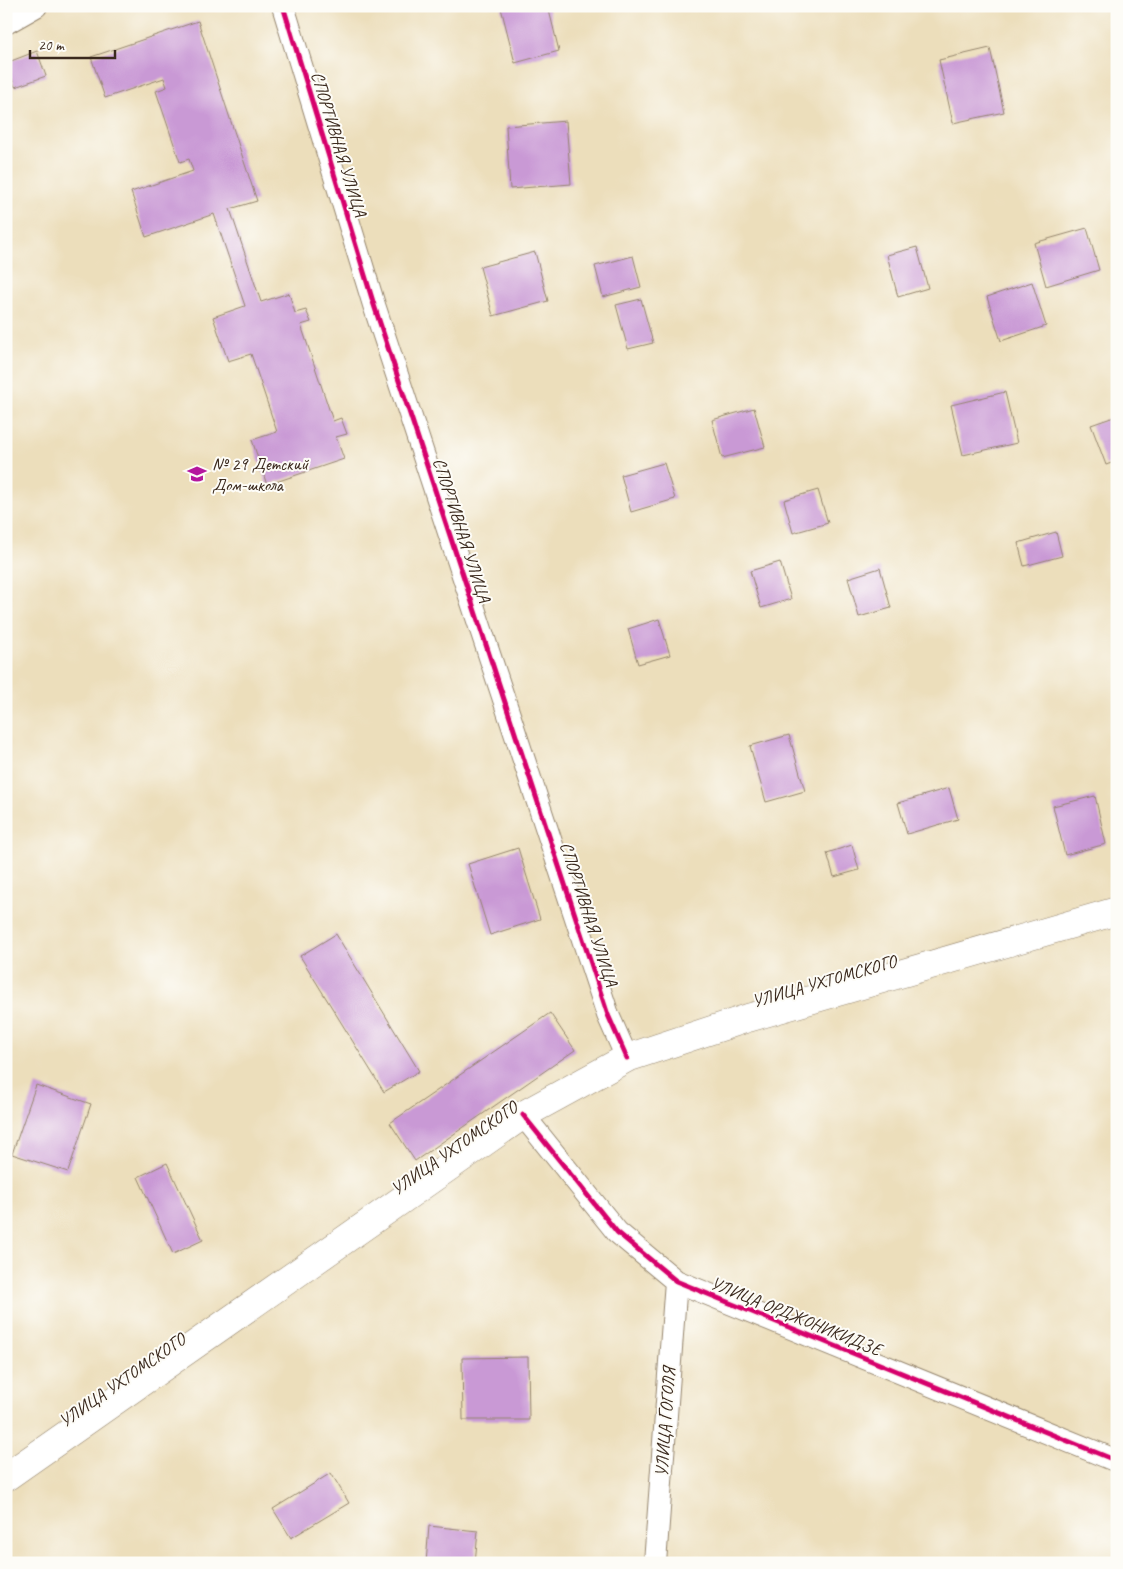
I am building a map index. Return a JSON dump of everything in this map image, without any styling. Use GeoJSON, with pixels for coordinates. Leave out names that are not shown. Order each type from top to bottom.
{"type":"FeatureCollection","features":[{"type":"Feature","properties":{"kind":"main road","name":"УЛИЦА УХТОМСКОГО"},"geometry":{"type":"LineString","coordinates":[[6,1477],[523,1115],[627,1058],[748,1018],[1117,911]]}},
{"type":"Feature","properties":{"kind":"street"},"geometry":{"type":"LineString","coordinates":[[6,23],[36,6]]}},
{"type":"Feature","properties":{"kind":"street","name":"СПОРТИВНАЯ УЛИЦА"},"geometry":{"type":"LineString","coordinates":[[283,6],[374,305],[608,1016],[627,1058]]}},
{"type":"Feature","properties":{"kind":"street","name":"УЛИЦА ОРДЖОНИКИДЗЕ"},"geometry":{"type":"LineString","coordinates":[[523,1115],[617,1232],[676,1281],[1117,1461]]}},
{"type":"Feature","properties":{"kind":"street","name":"УЛИЦА ГОГОЛЯ"},"geometry":{"type":"LineString","coordinates":[[655,1563],[676,1281]]}},
{"type":"Feature","properties":{"kind":"building"},"geometry":{"type":"Polygon","coordinates":[[[506,6],[548,6],[559,51],[515,63],[501,8],[506,6]]]}},
{"type":"Feature","properties":{"kind":"building"},"geometry":{"type":"Polygon","coordinates":[[[198,21],[257,201],[230,209],[261,302],[289,293],[295,313],[306,310],[311,322],[301,325],[333,421],[341,418],[347,434],[336,437],[344,459],[267,485],[252,440],[277,432],[251,354],[228,361],[213,317],[245,306],[214,214],[146,237],[131,192],[193,171],[189,159],[180,162],[156,91],[167,87],[164,78],[105,98],[91,57],[198,21]]]}},
{"type":"Feature","properties":{"kind":"building"},"geometry":{"type":"Polygon","coordinates":[[[990,48],[1004,112],[953,123],[939,60],[990,48]]]}},
{"type":"Feature","properties":{"kind":"building"},"geometry":{"type":"Polygon","coordinates":[[[37,51],[46,76],[15,87],[6,63],[37,51]]]}},
{"type":"Feature","properties":{"kind":"building"},"geometry":{"type":"Polygon","coordinates":[[[566,121],[571,184],[510,189],[506,126],[566,121]]]}},
{"type":"Feature","properties":{"kind":"building"},"geometry":{"type":"Polygon","coordinates":[[[1087,228],[1099,270],[1046,286],[1034,243],[1087,228]]]}},
{"type":"Feature","properties":{"kind":"building"},"geometry":{"type":"Polygon","coordinates":[[[917,247],[928,288],[898,297],[887,255],[917,247]]]}},
{"type":"Feature","properties":{"kind":"building"},"geometry":{"type":"Polygon","coordinates":[[[535,252],[548,301],[493,316],[480,267],[535,252]]]}},
{"type":"Feature","properties":{"kind":"building"},"geometry":{"type":"Polygon","coordinates":[[[633,256],[641,287],[603,297],[595,266],[633,256]]]}},
{"type":"Feature","properties":{"kind":"building"},"geometry":{"type":"Polygon","coordinates":[[[1032,282],[1046,326],[1001,341],[987,297],[1032,282]]]}},
{"type":"Feature","properties":{"kind":"building"},"geometry":{"type":"Polygon","coordinates":[[[641,299],[653,343],[628,349],[616,305],[641,299]]]}},
{"type":"Feature","properties":{"kind":"building"},"geometry":{"type":"Polygon","coordinates":[[[1005,392],[1017,443],[963,455],[951,405],[1005,392]]]}},
{"type":"Feature","properties":{"kind":"building"},"geometry":{"type":"Polygon","coordinates":[[[754,408],[765,447],[722,458],[712,420],[754,408]]]}},
{"type":"Feature","properties":{"kind":"building"},"geometry":{"type":"Polygon","coordinates":[[[1117,416],[1117,461],[1106,465],[1091,425],[1117,416]]]}},
{"type":"Feature","properties":{"kind":"building"},"geometry":{"type":"Polygon","coordinates":[[[664,463],[675,499],[631,512],[621,475],[664,463]]]}},
{"type":"Feature","properties":{"kind":"building"},"geometry":{"type":"Polygon","coordinates":[[[818,490],[828,523],[793,533],[784,500],[818,490]]]}},
{"type":"Feature","properties":{"kind":"building"},"geometry":{"type":"Polygon","coordinates":[[[1056,532],[1062,556],[1024,566],[1018,543],[1056,532]]]}},
{"type":"Feature","properties":{"kind":"building"},"geometry":{"type":"Polygon","coordinates":[[[780,562],[791,599],[761,608],[750,571],[780,562]]]}},
{"type":"Feature","properties":{"kind":"building"},"geometry":{"type":"Polygon","coordinates":[[[880,568],[891,608],[859,617],[848,578],[880,568]]]}},
{"type":"Feature","properties":{"kind":"building"},"geometry":{"type":"Polygon","coordinates":[[[659,619],[670,655],[638,664],[628,629],[659,619]]]}},
{"type":"Feature","properties":{"kind":"building"},"geometry":{"type":"Polygon","coordinates":[[[789,735],[805,791],[766,802],[750,746],[789,735]]]}},
{"type":"Feature","properties":{"kind":"building"},"geometry":{"type":"Polygon","coordinates":[[[949,788],[958,819],[907,834],[898,803],[949,788]]]}},
{"type":"Feature","properties":{"kind":"building"},"geometry":{"type":"Polygon","coordinates":[[[1095,796],[1106,844],[1065,855],[1053,806],[1095,796]]]}},
{"type":"Feature","properties":{"kind":"building"},"geometry":{"type":"Polygon","coordinates":[[[852,845],[859,870],[834,877],[827,853],[852,845]]]}},
{"type":"Feature","properties":{"kind":"building"},"geometry":{"type":"Polygon","coordinates":[[[518,848],[540,919],[490,935],[468,864],[518,848]]]}},
{"type":"Feature","properties":{"kind":"building"},"geometry":{"type":"Polygon","coordinates":[[[336,934],[419,1071],[384,1092],[300,956],[336,934]]]}},
{"type":"Feature","properties":{"kind":"building"},"geometry":{"type":"Polygon","coordinates":[[[550,1013],[575,1050],[415,1161],[390,1123],[550,1013]]]}},
{"type":"Feature","properties":{"kind":"building"},"geometry":{"type":"Polygon","coordinates":[[[36,1085],[91,1104],[68,1172],[12,1154],[36,1085]]]}},
{"type":"Feature","properties":{"kind":"building"},"geometry":{"type":"Polygon","coordinates":[[[167,1163],[203,1240],[173,1254],[138,1177],[167,1163]]]}},
{"type":"Feature","properties":{"kind":"building"},"geometry":{"type":"Polygon","coordinates":[[[528,1357],[529,1420],[463,1420],[462,1358],[528,1357]]]}},
{"type":"Feature","properties":{"kind":"building"},"geometry":{"type":"Polygon","coordinates":[[[331,1473],[349,1503],[291,1538],[273,1509],[331,1473]]]}},
{"type":"Feature","properties":{"kind":"building"},"geometry":{"type":"Polygon","coordinates":[[[429,1526],[478,1531],[475,1563],[426,1563],[429,1526]]]}},
{"type":"Feature","properties":{"kind":"cycle path"},"geometry":{"type":"LineString","coordinates":[[283,6],[374,305],[608,1015],[627,1058]]}},
{"type":"Feature","properties":{"kind":"cycle path"},"geometry":{"type":"LineString","coordinates":[[523,1115],[617,1232],[676,1281],[1117,1461]]}},
{"type":"Feature","properties":{"kind":"place","name":"№ 29 Детский Дом-школа"},"geometry":{"type":"Point","coordinates":[197,474]}}]}
